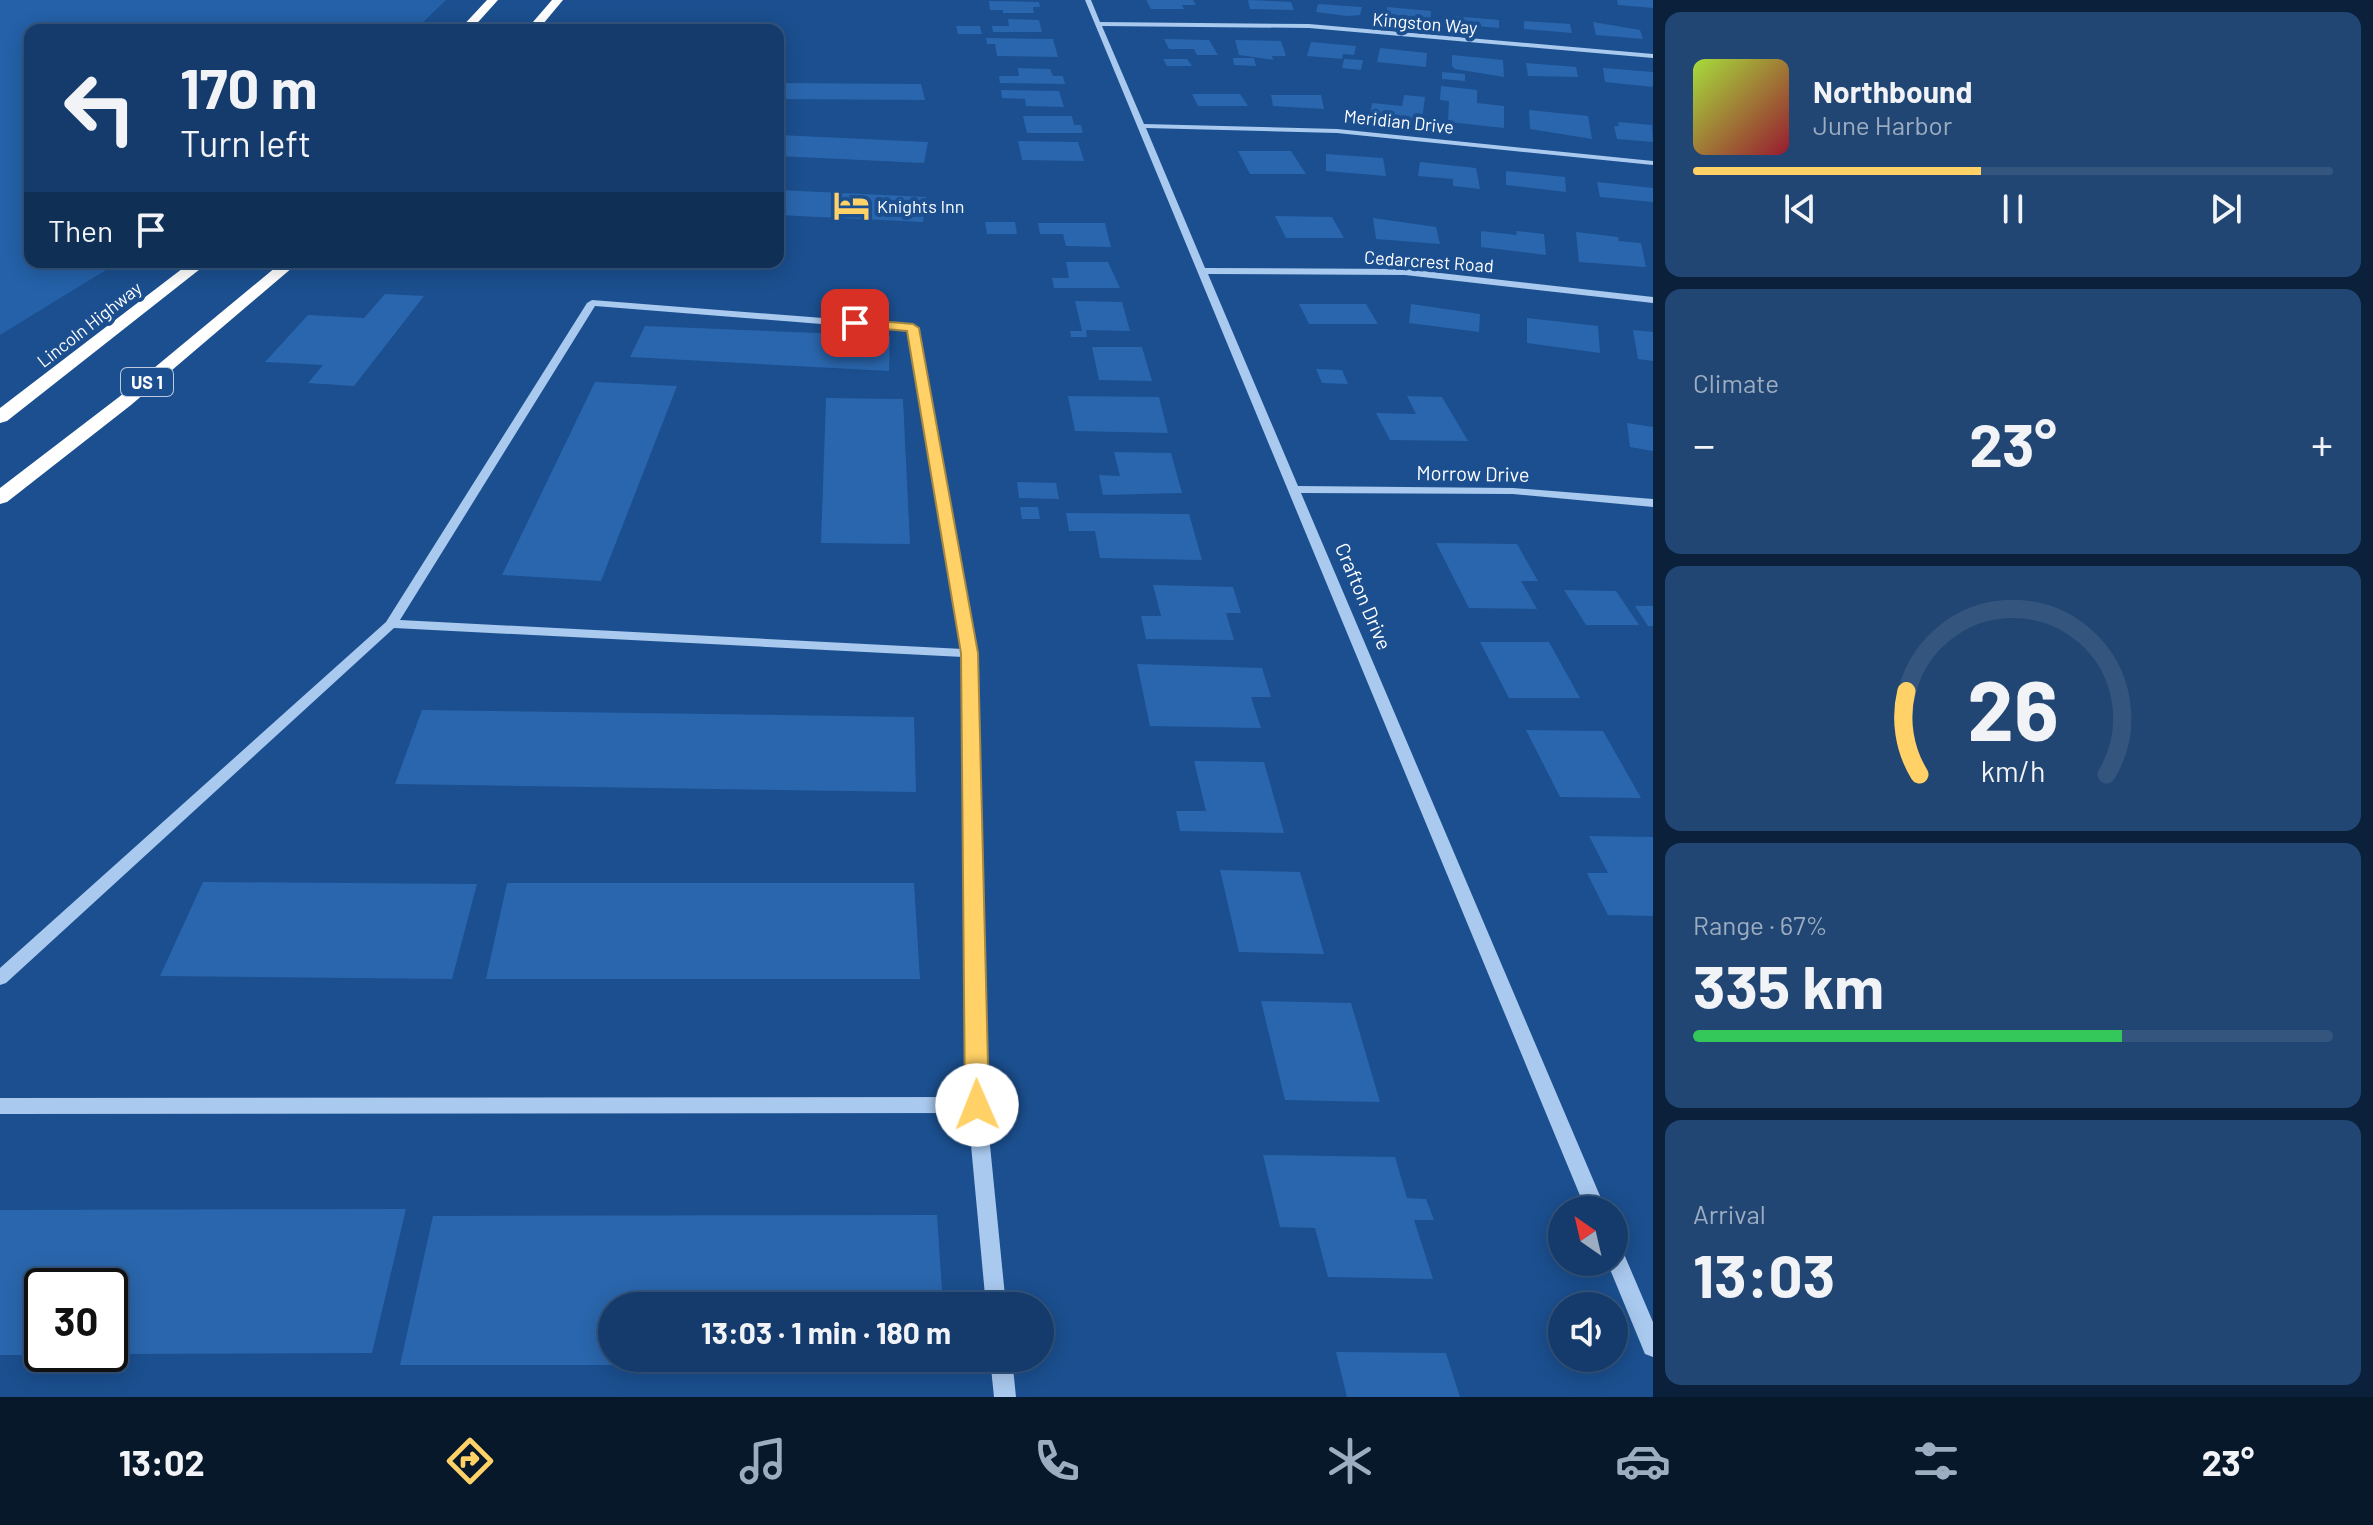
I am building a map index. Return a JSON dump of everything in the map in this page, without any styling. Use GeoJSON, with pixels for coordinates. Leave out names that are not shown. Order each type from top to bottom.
{"type":"FeatureCollection","features":[{"type":"Feature","properties":{"kind":"highway"},"geometry":{"type":"LineString","coordinates":[[471,24],[493,0]]}},
{"type":"Feature","properties":{"kind":"highway"},"geometry":{"type":"LineString","coordinates":[[537,24],[558,0]]}},
{"type":"Feature","properties":{"kind":"highway","name":"Lincoln Highway"},"geometry":{"type":"LineString","coordinates":[[0,417],[193,268]]}},
{"type":"Feature","properties":{"kind":"highway","name":"US 1"},"geometry":{"type":"LineString","coordinates":[[0,498],[125,401],[284,268]]}},
{"type":"Feature","properties":{"kind":"street","name":"Crafton Drive"},"geometry":{"type":"LineString","coordinates":[[1088,0],[1590,1196]]}},
{"type":"Feature","properties":{"kind":"street","name":"Kingston Way"},"geometry":{"type":"LineString","coordinates":[[1098,24],[1309,26],[1653,56]]}},
{"type":"Feature","properties":{"kind":"street","name":"Meridian Drive"},"geometry":{"type":"LineString","coordinates":[[1141,126],[1337,131],[1653,163]]}},
{"type":"Feature","properties":{"kind":"street","name":"Cedarcrest Road"},"geometry":{"type":"LineString","coordinates":[[1201,271],[1405,272],[1653,300]]}},
{"type":"Feature","properties":{"kind":"street"},"geometry":{"type":"LineString","coordinates":[[0,978],[391,624],[592,303],[913,328],[970,653],[977,1105],[995,1292]]}},
{"type":"Feature","properties":{"kind":"street","name":"Morrow Drive"},"geometry":{"type":"LineString","coordinates":[[1293,489],[1513,491],[1653,503]]}},
{"type":"Feature","properties":{"kind":"street"},"geometry":{"type":"LineString","coordinates":[[391,624],[970,653]]}},
{"type":"Feature","properties":{"kind":"street"},"geometry":{"type":"LineString","coordinates":[[0,1106],[977,1105]]}},
{"type":"Feature","properties":{"kind":"street"},"geometry":{"type":"LineString","coordinates":[[1623,1276],[1653,1347]]}},
{"type":"Feature","properties":{"kind":"street"},"geometry":{"type":"LineString","coordinates":[[1002,1372],[1005,1397]]}},
{"type":"Feature","properties":{"kind":"shaded area"},"geometry":{"type":"Polygon","coordinates":[[[0,0],[446,0],[421,24],[24,24],[24,268],[109,268],[0,335],[0,0]]]}},
{"type":"Feature","properties":{"kind":"building"},"geometry":{"type":"Polygon","coordinates":[[[1146,0],[1193,0],[1196,5],[1182,5],[1184,9],[1151,9],[1146,0]]]}},
{"type":"Feature","properties":{"kind":"building"},"geometry":{"type":"Polygon","coordinates":[[[1248,0],[1291,2],[1294,10],[1250,9],[1248,0]]]}},
{"type":"Feature","properties":{"kind":"building"},"geometry":{"type":"Polygon","coordinates":[[[1617,0],[1653,0],[1653,8],[1618,5],[1617,0]]]}},
{"type":"Feature","properties":{"kind":"building"},"geometry":{"type":"Polygon","coordinates":[[[989,1],[1039,2],[1040,7],[1033,7],[1034,13],[1003,13],[1003,10],[990,10],[989,1]]]}},
{"type":"Feature","properties":{"kind":"building"},"geometry":{"type":"Polygon","coordinates":[[[1318,4],[1362,7],[1360,15],[1347,16],[1316,12],[1318,4]]]}},
{"type":"Feature","properties":{"kind":"building"},"geometry":{"type":"Polygon","coordinates":[[[1387,7],[1431,11],[1430,24],[1386,18],[1387,7]]]}},
{"type":"Feature","properties":{"kind":"building"},"geometry":{"type":"Polygon","coordinates":[[[1453,16],[1499,20],[1499,28],[1453,24],[1453,16]]]}},
{"type":"Feature","properties":{"kind":"building"},"geometry":{"type":"Polygon","coordinates":[[[1008,19],[1039,20],[1042,32],[993,32],[992,26],[1009,26],[1008,19]]]}},
{"type":"Feature","properties":{"kind":"building"},"geometry":{"type":"Polygon","coordinates":[[[1524,21],[1570,24],[1572,33],[1524,29],[1524,21]]]}},
{"type":"Feature","properties":{"kind":"building"},"geometry":{"type":"Polygon","coordinates":[[[1593,22],[1640,30],[1643,39],[1596,35],[1593,22]]]}},
{"type":"Feature","properties":{"kind":"building"},"geometry":{"type":"Polygon","coordinates":[[[956,26],[980,26],[982,34],[958,34],[956,26]]]}},
{"type":"Feature","properties":{"kind":"building"},"geometry":{"type":"Polygon","coordinates":[[[986,38],[1053,39],[1058,57],[997,56],[995,44],[987,44],[986,38]]]}},
{"type":"Feature","properties":{"kind":"building"},"geometry":{"type":"Polygon","coordinates":[[[1164,39],[1209,40],[1218,55],[1197,55],[1194,49],[1169,49],[1164,39]]]}},
{"type":"Feature","properties":{"kind":"building"},"geometry":{"type":"Polygon","coordinates":[[[1235,40],[1281,41],[1286,56],[1272,56],[1273,60],[1239,55],[1235,40]]]}},
{"type":"Feature","properties":{"kind":"building"},"geometry":{"type":"Polygon","coordinates":[[[1311,42],[1356,46],[1354,55],[1343,54],[1342,59],[1307,56],[1311,42]]]}},
{"type":"Feature","properties":{"kind":"building"},"geometry":{"type":"Polygon","coordinates":[[[1380,48],[1427,53],[1426,67],[1377,62],[1380,48]]]}},
{"type":"Feature","properties":{"kind":"building"},"geometry":{"type":"Polygon","coordinates":[[[1452,55],[1503,60],[1504,77],[1455,69],[1452,55]]]}},
{"type":"Feature","properties":{"kind":"building"},"geometry":{"type":"Polygon","coordinates":[[[1233,58],[1254,58],[1256,66],[1234,65],[1233,58]]]}},
{"type":"Feature","properties":{"kind":"building"},"geometry":{"type":"Polygon","coordinates":[[[1163,59],[1187,59],[1192,66],[1167,66],[1163,59]]]}},
{"type":"Feature","properties":{"kind":"building"},"geometry":{"type":"Polygon","coordinates":[[[1344,59],[1363,60],[1361,70],[1342,68],[1344,59]]]}},
{"type":"Feature","properties":{"kind":"building"},"geometry":{"type":"Polygon","coordinates":[[[1526,63],[1576,67],[1578,77],[1528,76],[1526,63]]]}},
{"type":"Feature","properties":{"kind":"building"},"geometry":{"type":"Polygon","coordinates":[[[1018,68],[1050,69],[1053,76],[1063,76],[1065,84],[1000,83],[999,76],[1019,76],[1018,68]]]}},
{"type":"Feature","properties":{"kind":"building"},"geometry":{"type":"Polygon","coordinates":[[[1603,68],[1653,72],[1653,87],[1605,82],[1603,68]]]}},
{"type":"Feature","properties":{"kind":"building"},"geometry":{"type":"Polygon","coordinates":[[[1442,72],[1465,74],[1465,81],[1442,79],[1442,72]]]}},
{"type":"Feature","properties":{"kind":"building"},"geometry":{"type":"Polygon","coordinates":[[[784,83],[921,84],[925,100],[784,99],[784,83]]]}},
{"type":"Feature","properties":{"kind":"building"},"geometry":{"type":"Polygon","coordinates":[[[1441,86],[1477,90],[1477,103],[1504,106],[1504,128],[1448,122],[1449,101],[1440,100],[1441,86]]]}},
{"type":"Feature","properties":{"kind":"building"},"geometry":{"type":"Polygon","coordinates":[[[1001,90],[1059,91],[1064,107],[1026,106],[1025,99],[1002,98],[1001,90]]]}},
{"type":"Feature","properties":{"kind":"building"},"geometry":{"type":"Polygon","coordinates":[[[1192,94],[1240,94],[1248,106],[1198,106],[1192,94]]]}},
{"type":"Feature","properties":{"kind":"building"},"geometry":{"type":"Polygon","coordinates":[[[1271,95],[1321,95],[1324,109],[1273,106],[1271,95]]]}},
{"type":"Feature","properties":{"kind":"building"},"geometry":{"type":"Polygon","coordinates":[[[1404,95],[1425,97],[1422,120],[1370,115],[1372,103],[1402,106],[1404,95]]]}},
{"type":"Feature","properties":{"kind":"building"},"geometry":{"type":"Polygon","coordinates":[[[1529,110],[1588,116],[1592,139],[1530,129],[1529,110]]]}},
{"type":"Feature","properties":{"kind":"building"},"geometry":{"type":"Polygon","coordinates":[[[1023,116],[1072,116],[1074,125],[1081,125],[1083,133],[1027,133],[1023,116]]]}},
{"type":"Feature","properties":{"kind":"building"},"geometry":{"type":"Polygon","coordinates":[[[1618,122],[1652,125],[1653,142],[1617,139],[1614,126],[1619,126],[1618,122]]]}},
{"type":"Feature","properties":{"kind":"building","name":"Knights Inn"},"geometry":{"type":"Polygon","coordinates":[[[784,135],[928,142],[924,163],[784,156],[784,135]]]}},
{"type":"Feature","properties":{"kind":"building"},"geometry":{"type":"Polygon","coordinates":[[[1018,141],[1078,142],[1084,161],[1022,160],[1018,141]]]}},
{"type":"Feature","properties":{"kind":"building"},"geometry":{"type":"Polygon","coordinates":[[[1238,151],[1291,151],[1306,174],[1250,174],[1238,151]]]}},
{"type":"Feature","properties":{"kind":"building"},"geometry":{"type":"Polygon","coordinates":[[[1326,154],[1383,158],[1386,176],[1326,171],[1326,154]]]}},
{"type":"Feature","properties":{"kind":"building"},"geometry":{"type":"Polygon","coordinates":[[[1420,162],[1476,168],[1480,189],[1453,186],[1453,179],[1418,176],[1420,162]]]}},
{"type":"Feature","properties":{"kind":"building"},"geometry":{"type":"Polygon","coordinates":[[[1506,171],[1565,177],[1566,192],[1506,185],[1506,171]]]}},
{"type":"Feature","properties":{"kind":"building"},"geometry":{"type":"Polygon","coordinates":[[[1597,182],[1653,188],[1653,202],[1600,197],[1597,182]]]}},
{"type":"Feature","properties":{"kind":"building","name":"Knights Inn"},"geometry":{"type":"Polygon","coordinates":[[[784,190],[926,197],[923,222],[784,215],[784,190]]]}},
{"type":"Feature","properties":{"kind":"building"},"geometry":{"type":"Polygon","coordinates":[[[1275,216],[1332,217],[1344,238],[1286,238],[1275,216]]]}},
{"type":"Feature","properties":{"kind":"building"},"geometry":{"type":"Polygon","coordinates":[[[1373,218],[1436,227],[1440,244],[1376,239],[1373,218]]]}},
{"type":"Feature","properties":{"kind":"building"},"geometry":{"type":"Polygon","coordinates":[[[985,222],[1015,222],[1017,234],[987,234],[985,222]]]}},
{"type":"Feature","properties":{"kind":"building"},"geometry":{"type":"Polygon","coordinates":[[[1038,223],[1105,223],[1111,247],[1066,246],[1063,234],[1040,234],[1038,223]]]}},
{"type":"Feature","properties":{"kind":"building"},"geometry":{"type":"Polygon","coordinates":[[[1481,231],[1544,234],[1546,255],[1481,247],[1481,231]]]}},
{"type":"Feature","properties":{"kind":"building"},"geometry":{"type":"Polygon","coordinates":[[[1576,232],[1641,243],[1646,267],[1579,262],[1576,232]]]}},
{"type":"Feature","properties":{"kind":"building"},"geometry":{"type":"Polygon","coordinates":[[[1066,262],[1108,262],[1120,288],[1054,288],[1052,278],[1069,278],[1066,262]]]}},
{"type":"Feature","properties":{"kind":"building"},"geometry":{"type":"Polygon","coordinates":[[[385,294],[424,296],[354,386],[308,383],[323,365],[265,362],[308,315],[364,318],[385,294]]]}},
{"type":"Feature","properties":{"kind":"building"},"geometry":{"type":"Polygon","coordinates":[[[1075,301],[1122,302],[1130,331],[1086,330],[1087,337],[1071,337],[1070,331],[1082,331],[1075,301]]]}},
{"type":"Feature","properties":{"kind":"building"},"geometry":{"type":"Polygon","coordinates":[[[1299,304],[1366,304],[1378,324],[1309,324],[1299,304]]]}},
{"type":"Feature","properties":{"kind":"building"},"geometry":{"type":"Polygon","coordinates":[[[1411,304],[1480,314],[1479,332],[1409,323],[1411,304]]]}},
{"type":"Feature","properties":{"kind":"building"},"geometry":{"type":"Polygon","coordinates":[[[1527,318],[1598,326],[1600,353],[1527,343],[1527,318]]]}},
{"type":"Feature","properties":{"kind":"building"},"geometry":{"type":"Polygon","coordinates":[[[645,326],[890,336],[889,371],[630,357],[645,326]]]}},
{"type":"Feature","properties":{"kind":"building"},"geometry":{"type":"Polygon","coordinates":[[[1633,330],[1653,332],[1653,361],[1638,359],[1633,330]]]}},
{"type":"Feature","properties":{"kind":"building"},"geometry":{"type":"Polygon","coordinates":[[[1092,347],[1142,347],[1152,381],[1099,380],[1092,347]]]}},
{"type":"Feature","properties":{"kind":"building"},"geometry":{"type":"Polygon","coordinates":[[[1316,369],[1342,370],[1348,384],[1322,383],[1316,369]]]}},
{"type":"Feature","properties":{"kind":"building"},"geometry":{"type":"Polygon","coordinates":[[[595,382],[677,386],[601,581],[502,575],[595,382]]]}},
{"type":"Feature","properties":{"kind":"building"},"geometry":{"type":"Polygon","coordinates":[[[1068,396],[1159,397],[1168,433],[1075,431],[1068,396]]]}},
{"type":"Feature","properties":{"kind":"building"},"geometry":{"type":"Polygon","coordinates":[[[1407,396],[1442,397],[1468,441],[1390,440],[1376,413],[1416,414],[1407,396]]]}},
{"type":"Feature","properties":{"kind":"building"},"geometry":{"type":"Polygon","coordinates":[[[826,398],[903,399],[910,544],[821,543],[826,398]]]}},
{"type":"Feature","properties":{"kind":"building"},"geometry":{"type":"Polygon","coordinates":[[[1627,423],[1653,427],[1653,451],[1630,447],[1627,423]]]}},
{"type":"Feature","properties":{"kind":"building"},"geometry":{"type":"Polygon","coordinates":[[[1114,452],[1171,453],[1182,493],[1103,495],[1099,475],[1120,476],[1114,452]]]}},
{"type":"Feature","properties":{"kind":"building"},"geometry":{"type":"Polygon","coordinates":[[[1017,482],[1056,483],[1059,499],[1019,498],[1017,482]]]}},
{"type":"Feature","properties":{"kind":"building"},"geometry":{"type":"Polygon","coordinates":[[[1020,507],[1038,507],[1040,519],[1022,519],[1020,507]]]}},
{"type":"Feature","properties":{"kind":"building"},"geometry":{"type":"Polygon","coordinates":[[[1066,513],[1189,514],[1202,560],[1100,558],[1095,531],[1069,531],[1066,513]]]}},
{"type":"Feature","properties":{"kind":"building"},"geometry":{"type":"Polygon","coordinates":[[[1436,543],[1517,544],[1538,581],[1521,581],[1537,609],[1469,608],[1436,543]]]}},
{"type":"Feature","properties":{"kind":"building"},"geometry":{"type":"Polygon","coordinates":[[[1153,585],[1233,587],[1241,613],[1226,613],[1234,640],[1146,639],[1141,616],[1161,616],[1153,585]]]}},
{"type":"Feature","properties":{"kind":"building"},"geometry":{"type":"Polygon","coordinates":[[[1564,590],[1616,591],[1639,625],[1586,625],[1564,590]]]}},
{"type":"Feature","properties":{"kind":"building"},"geometry":{"type":"Polygon","coordinates":[[[1635,606],[1653,606],[1653,626],[1648,626],[1635,606]]]}},
{"type":"Feature","properties":{"kind":"building"},"geometry":{"type":"Polygon","coordinates":[[[1480,642],[1549,642],[1580,698],[1509,698],[1480,642]]]}},
{"type":"Feature","properties":{"kind":"building"},"geometry":{"type":"Polygon","coordinates":[[[1137,664],[1262,668],[1271,697],[1251,697],[1261,728],[1150,726],[1137,664]]]}},
{"type":"Feature","properties":{"kind":"building"},"geometry":{"type":"Polygon","coordinates":[[[422,710],[914,717],[916,792],[395,784],[422,710]]]}},
{"type":"Feature","properties":{"kind":"building"},"geometry":{"type":"Polygon","coordinates":[[[1526,730],[1603,731],[1641,798],[1560,797],[1526,730]]]}},
{"type":"Feature","properties":{"kind":"building"},"geometry":{"type":"Polygon","coordinates":[[[1194,761],[1264,762],[1284,833],[1180,831],[1176,811],[1206,811],[1194,761]]]}},
{"type":"Feature","properties":{"kind":"building"},"geometry":{"type":"Polygon","coordinates":[[[1589,836],[1653,837],[1653,916],[1608,915],[1587,873],[1608,873],[1589,836]]]}},
{"type":"Feature","properties":{"kind":"building"},"geometry":{"type":"Polygon","coordinates":[[[1220,870],[1300,872],[1324,954],[1239,952],[1220,870]]]}},
{"type":"Feature","properties":{"kind":"building"},"geometry":{"type":"Polygon","coordinates":[[[203,882],[477,884],[452,979],[160,976],[203,882]]]}},
{"type":"Feature","properties":{"kind":"building"},"geometry":{"type":"Polygon","coordinates":[[[507,883],[914,883],[920,979],[486,979],[507,883]]]}},
{"type":"Feature","properties":{"kind":"building"},"geometry":{"type":"Polygon","coordinates":[[[1261,1001],[1351,1003],[1380,1102],[1285,1100],[1261,1001]]]}},
{"type":"Feature","properties":{"kind":"building"},"geometry":{"type":"Polygon","coordinates":[[[1263,1155],[1395,1157],[1407,1198],[1426,1199],[1434,1220],[1414,1220],[1433,1279],[1328,1277],[1315,1228],[1280,1227],[1263,1155]]]}},
{"type":"Feature","properties":{"kind":"building"},"geometry":{"type":"Polygon","coordinates":[[[406,1209],[372,1353],[128,1354],[128,1268],[24,1268],[24,1355],[0,1355],[0,1210],[406,1209]]]}},
{"type":"Feature","properties":{"kind":"building"},"geometry":{"type":"Polygon","coordinates":[[[937,1215],[942,1292],[598,1292],[598,1365],[400,1365],[433,1216],[937,1215]]]}},
{"type":"Feature","properties":{"kind":"building"},"geometry":{"type":"Polygon","coordinates":[[[1336,1352],[1446,1353],[1460,1397],[1347,1397],[1336,1352]]]}},
{"type":"Feature","properties":{"kind":"place","name":"Knights Inn"},"geometry":{"type":"Point","coordinates":[851,206]}},
{"type":"Feature","properties":{"kind":"route"},"geometry":{"type":"LineString","coordinates":[[855,323],[913,328],[970,653],[977,1105]]}}]}
